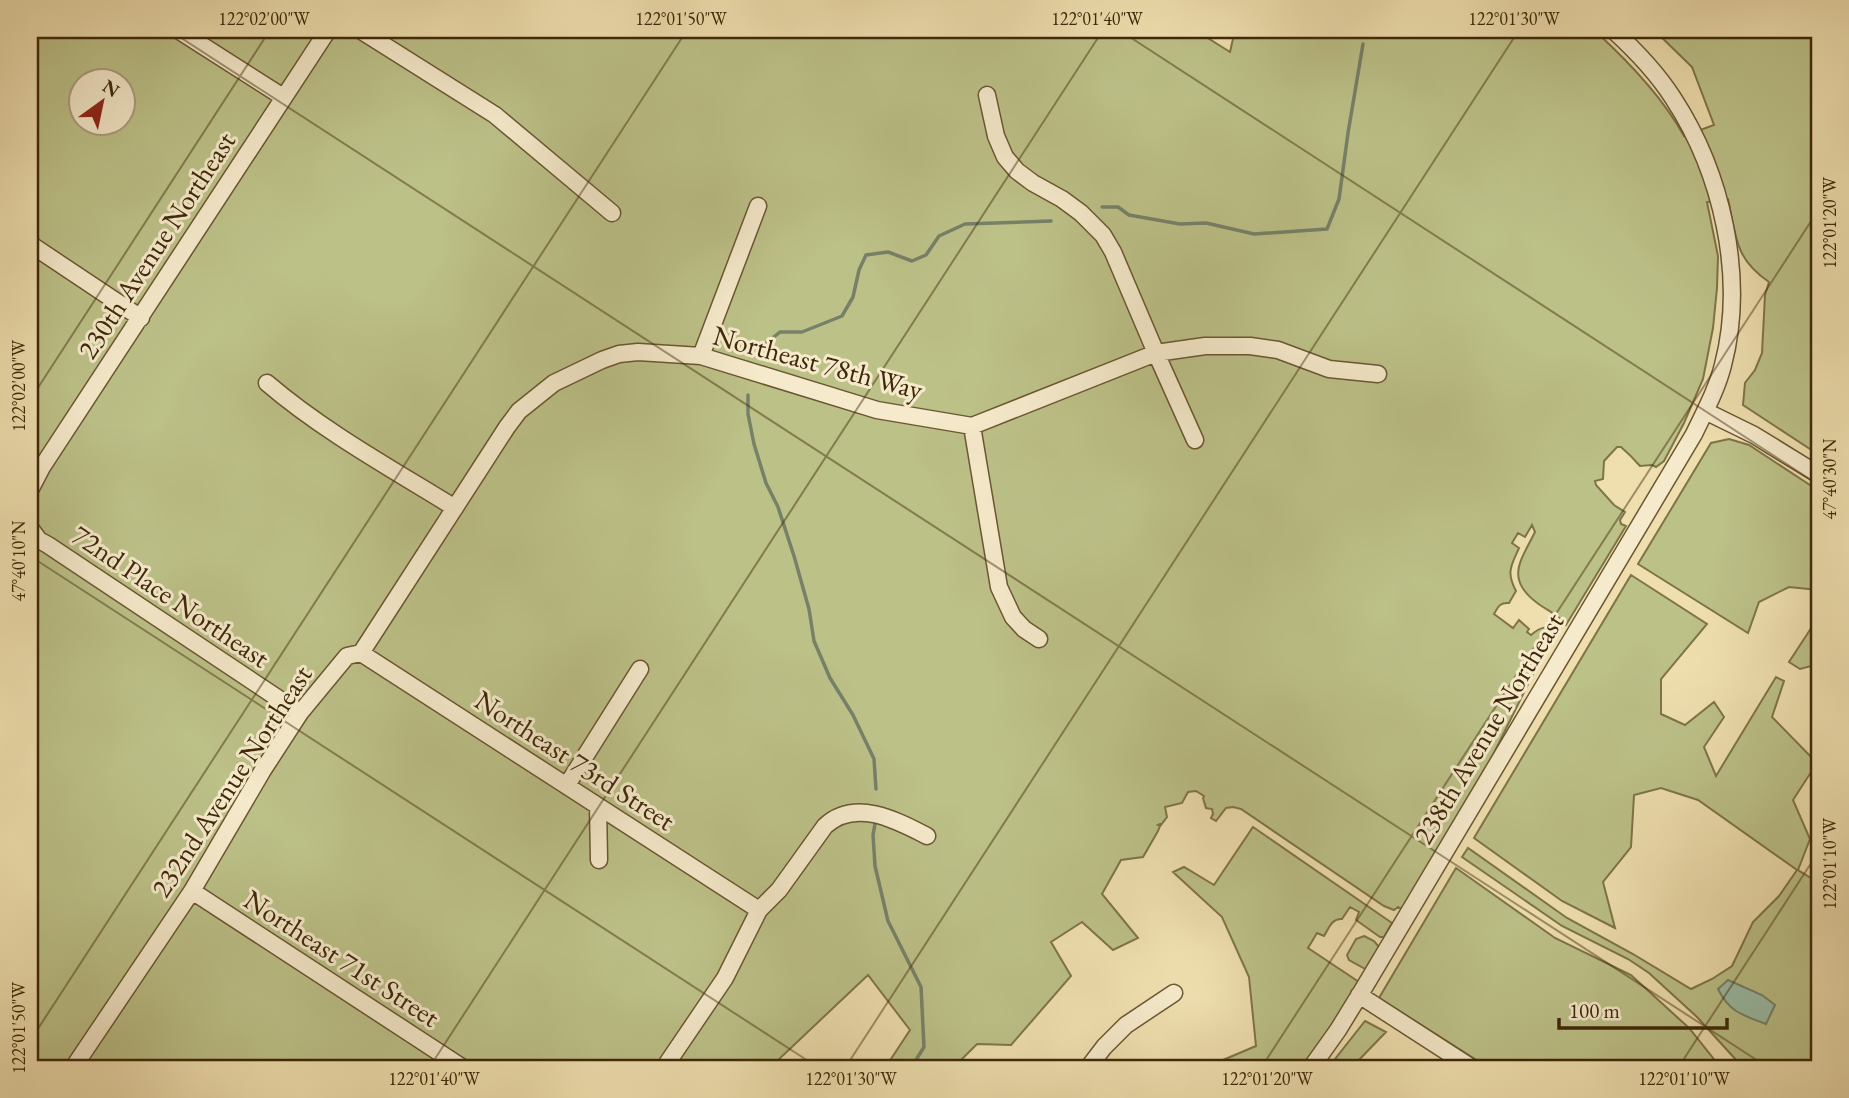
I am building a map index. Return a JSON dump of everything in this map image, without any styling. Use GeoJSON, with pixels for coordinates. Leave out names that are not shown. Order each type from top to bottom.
{"type":"FeatureCollection","features":[{"type":"Feature","properties":{"kind":"street"},"geometry":{"type":"LineString","coordinates":[[178,30],[283,97]]}},
{"type":"Feature","properties":{"kind":"street","name":"230th Avenue Northeast"},"geometry":{"type":"LineString","coordinates":[[30,490],[42,467],[328,30]]}},
{"type":"Feature","properties":{"kind":"street"},"geometry":{"type":"LineString","coordinates":[[360,30],[495,115],[612,213]]}},
{"type":"Feature","properties":{"kind":"street","name":"238th Avenue Northeast"},"geometry":{"type":"LineString","coordinates":[[1311,1068],[1338,1030],[1694,434],[1719,378],[1729,332],[1731,289],[1728,246],[1718,194],[1690,126],[1665,88],[1613,30]]}},
{"type":"Feature","properties":{"kind":"street"},"geometry":{"type":"LineString","coordinates":[[987,95],[996,136],[1005,157],[1033,183],[1081,213],[1103,235],[1195,440]]}},
{"type":"Feature","properties":{"kind":"street"},"geometry":{"type":"LineString","coordinates":[[701,356],[758,206]]}},
{"type":"Feature","properties":{"kind":"street"},"geometry":{"type":"LineString","coordinates":[[30,244],[141,318]]}},
{"type":"Feature","properties":{"kind":"street"},"geometry":{"type":"LineString","coordinates":[[1039,639],[1013,617],[999,587],[972,426],[1156,353],[1205,346],[1250,346],[1278,351],[1329,369],[1378,374]]}},
{"type":"Feature","properties":{"kind":"street","name":"Northeast 78th Way"},"geometry":{"type":"LineString","coordinates":[[507,427],[519,411],[554,383],[601,360],[638,352],[701,356],[877,410],[972,426]]}},
{"type":"Feature","properties":{"kind":"street"},"geometry":{"type":"LineString","coordinates":[[267,383],[363,451],[454,508]]}},
{"type":"Feature","properties":{"kind":"street"},"geometry":{"type":"LineString","coordinates":[[1705,411],[1754,435],[1819,475]]}},
{"type":"Feature","properties":{"kind":"street","name":"232nd Avenue Northeast"},"geometry":{"type":"LineString","coordinates":[[73,1068],[192,891],[300,713],[347,656],[361,653],[507,427]]}},
{"type":"Feature","properties":{"kind":"street","name":"72nd Place Northeast"},"geometry":{"type":"LineString","coordinates":[[30,528],[39,540],[300,713]]}},
{"type":"Feature","properties":{"kind":"street","name":"Northeast 73rd Street"},"geometry":{"type":"LineString","coordinates":[[361,653],[760,910]]}},
{"type":"Feature","properties":{"kind":"street"},"geometry":{"type":"LineString","coordinates":[[567,785],[640,669]]}},
{"type":"Feature","properties":{"kind":"street"},"geometry":{"type":"LineString","coordinates":[[598,806],[599,860]]}},
{"type":"Feature","properties":{"kind":"street"},"geometry":{"type":"LineString","coordinates":[[673,1061],[725,978],[760,910],[779,890],[825,826],[832,820],[853,813],[873,814],[890,817],[927,836]]}},
{"type":"Feature","properties":{"kind":"street","name":"Northeast 71st Street"},"geometry":{"type":"LineString","coordinates":[[192,891],[463,1068]]}},
{"type":"Feature","properties":{"kind":"street"},"geometry":{"type":"LineString","coordinates":[[1088,1068],[1126,1025],[1174,993]]}},
{"type":"Feature","properties":{"kind":"street"},"geometry":{"type":"LineString","coordinates":[[1359,995],[1472,1068]]}},
{"type":"Feature","properties":{"kind":"green space"},"geometry":{"type":"Polygon","coordinates":[[[30,30],[1195,30],[1230,52],[1235,30],[1594,30],[1643,79],[1684,136],[1714,125],[1692,67],[1654,30],[1819,30],[1819,455],[1743,405],[1745,383],[1755,370],[1762,353],[1765,295],[1769,282],[1749,265],[1743,256],[1728,199],[1707,202],[1718,256],[1713,328],[1703,379],[1664,461],[1656,467],[1640,466],[1621,447],[1617,447],[1604,461],[1603,479],[1595,481],[1596,485],[1614,505],[1625,512],[1620,520],[1621,524],[1626,526],[1566,625],[1529,596],[1519,579],[1520,562],[1535,532],[1532,525],[1525,537],[1518,533],[1512,543],[1519,548],[1511,569],[1511,579],[1516,591],[1509,603],[1501,604],[1494,614],[1513,628],[1519,620],[1529,629],[1527,632],[1531,635],[1544,628],[1551,628],[1557,633],[1533,674],[1446,850],[1408,913],[1398,907],[1394,910],[1384,906],[1241,809],[1226,808],[1216,821],[1211,818],[1212,809],[1206,808],[1204,796],[1196,791],[1188,792],[1182,803],[1165,807],[1167,817],[1158,825],[1158,831],[1143,857],[1121,860],[1102,894],[1138,938],[1113,950],[1082,922],[1051,942],[1071,976],[1011,1045],[977,1044],[953,1068],[885,1068],[910,1030],[868,975],[777,1061],[778,1068],[30,1068],[30,30]]]}},
{"type":"Feature","properties":{"kind":"green space"},"geometry":{"type":"Polygon","coordinates":[[[1729,439],[1749,445],[1819,491],[1818,590],[1789,587],[1759,602],[1748,633],[1638,564],[1711,443],[1729,439]]]}},
{"type":"Feature","properties":{"kind":"green space"},"geometry":{"type":"Polygon","coordinates":[[[1631,575],[1707,624],[1661,679],[1661,714],[1685,725],[1714,702],[1724,717],[1704,747],[1716,776],[1776,677],[1784,681],[1772,717],[1817,763],[1793,800],[1810,839],[1798,870],[1819,883],[1819,1068],[1768,1068],[1738,1062],[1697,1017],[1649,973],[1628,959],[1562,926],[1462,857],[1468,848],[1567,918],[1691,989],[1732,966],[1753,922],[1779,896],[1797,870],[1698,800],[1661,788],[1634,795],[1631,847],[1603,882],[1615,928],[1562,901],[1474,838],[1631,575]]]}},
{"type":"Feature","properties":{"kind":"green space"},"geometry":{"type":"Polygon","coordinates":[[[1819,616],[1819,664],[1800,669],[1789,662],[1819,616]]]}},
{"type":"Feature","properties":{"kind":"green space"},"geometry":{"type":"Polygon","coordinates":[[[1253,827],[1392,923],[1384,937],[1380,937],[1356,920],[1359,912],[1350,907],[1342,919],[1331,924],[1324,936],[1317,933],[1308,948],[1365,986],[1311,1068],[1204,1068],[1256,1046],[1249,977],[1222,917],[1173,872],[1184,867],[1214,885],[1253,827]]]}},
{"type":"Feature","properties":{"kind":"green space"},"geometry":{"type":"Polygon","coordinates":[[[1456,868],[1555,938],[1631,975],[1689,1028],[1721,1068],[1489,1068],[1379,998],[1456,868]]]}},
{"type":"Feature","properties":{"kind":"green space"},"geometry":{"type":"Polygon","coordinates":[[[1364,936],[1379,947],[1367,970],[1349,960],[1347,955],[1356,939],[1364,936]]]}},
{"type":"Feature","properties":{"kind":"green space"},"geometry":{"type":"Polygon","coordinates":[[[1365,1021],[1386,1032],[1356,1063],[1359,1068],[1328,1068],[1365,1021]]]}},
{"type":"Feature","properties":{"kind":"shaded area"},"geometry":{"type":"Polygon","coordinates":[[[1728,980],[1762,995],[1775,1005],[1766,1024],[1738,1012],[1727,1003],[1718,989],[1728,980]]]}},
{"type":"Feature","properties":{"kind":"waterway"},"geometry":{"type":"LineString","coordinates":[[1102,207],[1118,207],[1129,215],[1180,224],[1206,223],[1254,234],[1327,229],[1339,199],[1363,44]]}},
{"type":"Feature","properties":{"kind":"waterway"},"geometry":{"type":"LineString","coordinates":[[760,348],[780,332],[802,332],[842,316],[853,297],[859,270],[866,255],[888,252],[912,261],[926,255],[939,236],[965,224],[1051,221]]}},
{"type":"Feature","properties":{"kind":"waterway"},"geometry":{"type":"LineString","coordinates":[[748,395],[748,414],[754,444],[794,556],[809,609],[814,641],[830,678],[853,715],[874,759],[876,789]]}},
{"type":"Feature","properties":{"kind":"waterway"},"geometry":{"type":"LineString","coordinates":[[875,824],[875,866],[888,921],[921,987],[924,1047],[911,1068]]}}]}
